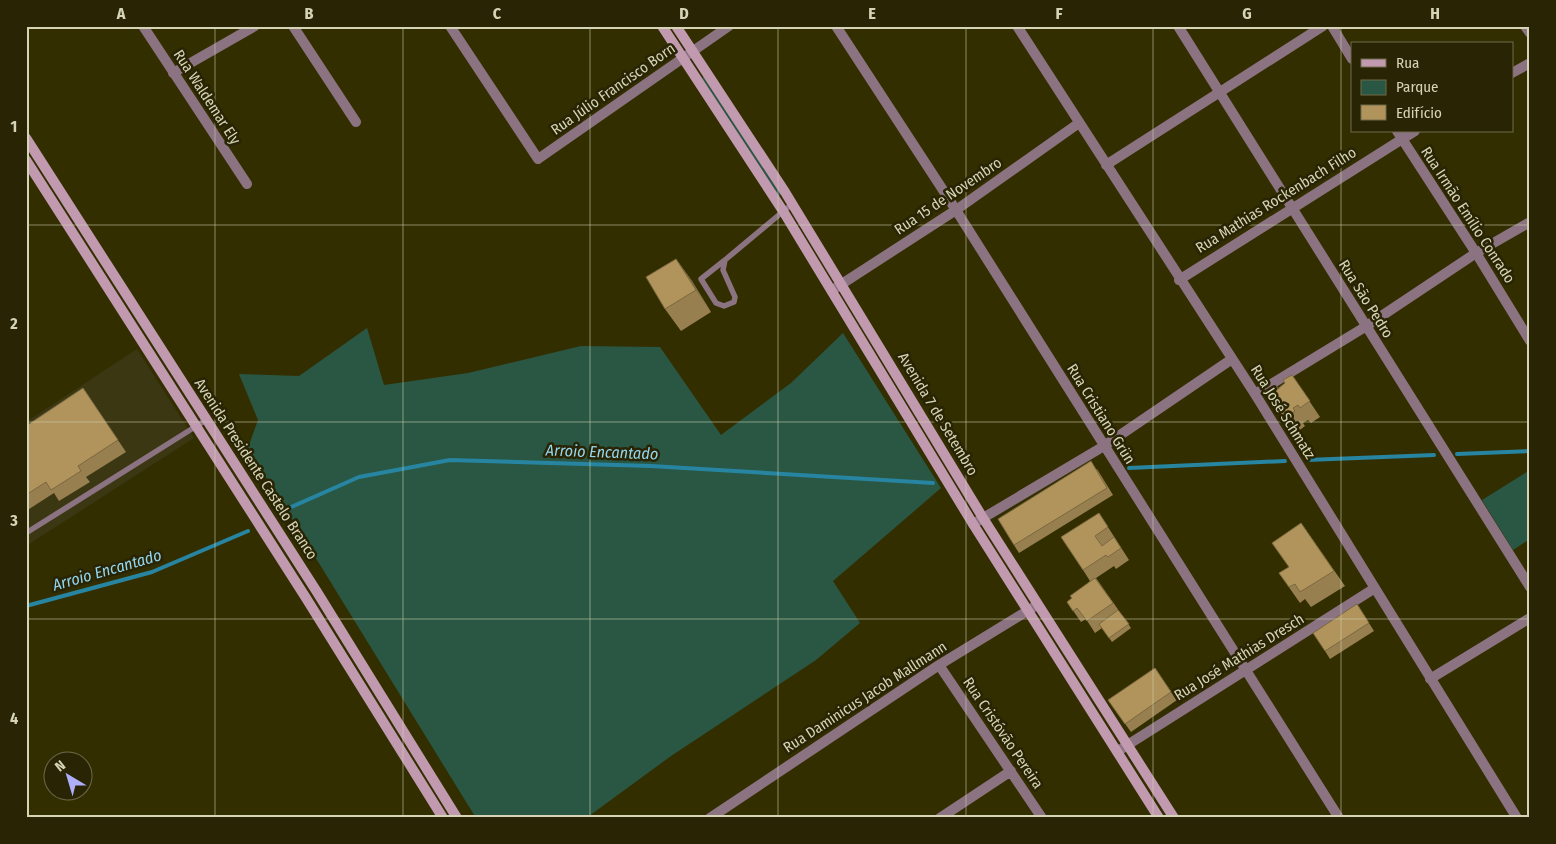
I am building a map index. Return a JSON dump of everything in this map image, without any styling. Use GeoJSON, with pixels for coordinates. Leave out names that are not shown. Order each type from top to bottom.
{"type":"FeatureCollection","features":[{"type":"Feature","properties":{"kind":"main road","name":"Avenida 7 de Setembro"},"geometry":{"type":"LineString","coordinates":[[662,26],[783,211],[973,524],[1033,608],[1067,661],[1118,751],[1160,818]]}},
{"type":"Feature","properties":{"kind":"main road","name":"Avenida 7 de Setembro"},"geometry":{"type":"LineString","coordinates":[[676,26],[792,204],[983,518],[1033,608]]}},
{"type":"Feature","properties":{"kind":"main road","name":"Avenida Presidente Castelo Branco"},"geometry":{"type":"LineString","coordinates":[[26,138],[457,818]]}},
{"type":"Feature","properties":{"kind":"main road","name":"Avenida Presidente Castelo Branco"},"geometry":{"type":"LineString","coordinates":[[26,160],[196,425],[443,818]]}},
{"type":"Feature","properties":{"kind":"main road"},"geometry":{"type":"LineString","coordinates":[[154,360],[164,354]]}},
{"type":"Feature","properties":{"kind":"main road","name":"Avenida 7 de Setembro"},"geometry":{"type":"LineString","coordinates":[[1067,661],[1128,745],[1174,818]]}},
{"type":"Feature","properties":{"kind":"street","name":"Rua Waldemar Ely"},"geometry":{"type":"LineString","coordinates":[[143,26],[247,184]]}},
{"type":"Feature","properties":{"kind":"street"},"geometry":{"type":"LineString","coordinates":[[173,72],[255,26]]}},
{"type":"Feature","properties":{"kind":"street"},"geometry":{"type":"LineString","coordinates":[[294,26],[356,122]]}},
{"type":"Feature","properties":{"kind":"street","name":"Rua Júlio Francisco Born"},"geometry":{"type":"LineString","coordinates":[[450,26],[538,159],[684,60],[729,26]]}},
{"type":"Feature","properties":{"kind":"street","name":"Rua Cristiano Grün"},"geometry":{"type":"LineString","coordinates":[[836,26],[956,210],[1245,672],[1339,818]]}},
{"type":"Feature","properties":{"kind":"street","name":"Rua José Schmatz"},"geometry":{"type":"LineString","coordinates":[[1017,26],[1179,280],[1255,394],[1517,818]]}},
{"type":"Feature","properties":{"kind":"street","name":"Rua São Pedro"},"geometry":{"type":"LineString","coordinates":[[1178,26],[1365,327],[1530,587]]}},
{"type":"Feature","properties":{"kind":"street"},"geometry":{"type":"LineString","coordinates":[[1106,165],[1322,26]]}},
{"type":"Feature","properties":{"kind":"street"},"geometry":{"type":"LineString","coordinates":[[1332,26],[1351,57]]}},
{"type":"Feature","properties":{"kind":"street"},"geometry":{"type":"LineString","coordinates":[[1525,26],[1530,33]]}},
{"type":"Feature","properties":{"kind":"street"},"geometry":{"type":"LineString","coordinates":[[1514,72],[1530,62]]}},
{"type":"Feature","properties":{"kind":"street","name":"Rua 15 de Novembro"},"geometry":{"type":"LineString","coordinates":[[831,291],[956,210],[1079,123]]}},
{"type":"Feature","properties":{"kind":"street","name":"Rua Mathias Rockenbach Filho"},"geometry":{"type":"LineString","coordinates":[[1179,280],[1399,135]]}},
{"type":"Feature","properties":{"kind":"street","name":"Rua Irmão Emílio Conrado"},"geometry":{"type":"LineString","coordinates":[[1399,135],[1530,341]]}},
{"type":"Feature","properties":{"kind":"street"},"geometry":{"type":"LineString","coordinates":[[1255,394],[1365,327],[1476,254],[1530,222]]}},
{"type":"Feature","properties":{"kind":"street"},"geometry":{"type":"LineString","coordinates":[[973,524],[1104,446],[1232,360]]}},
{"type":"Feature","properties":{"kind":"street","name":"Rua José Mathias Dresch"},"geometry":{"type":"LineString","coordinates":[[1118,751],[1375,588]]}},
{"type":"Feature","properties":{"kind":"street","name":"Rua Daminicus Jacob Mallmann"},"geometry":{"type":"LineString","coordinates":[[710,818],[939,665],[1033,608]]}},
{"type":"Feature","properties":{"kind":"street"},"geometry":{"type":"LineString","coordinates":[[1430,679],[1530,618]]}},
{"type":"Feature","properties":{"kind":"street","name":"Rua Cristóvão Pereira"},"geometry":{"type":"LineString","coordinates":[[939,665],[1042,818]]}},
{"type":"Feature","properties":{"kind":"street"},"geometry":{"type":"LineString","coordinates":[[940,818],[1010,771]]}},
{"type":"Feature","properties":{"kind":"lane"},"geometry":{"type":"LineString","coordinates":[[725,260],[723,270],[736,297],[734,302],[724,306],[716,303],[701,279],[792,204]]}},
{"type":"Feature","properties":{"kind":"lane"},"geometry":{"type":"LineString","coordinates":[[26,533],[206,420]]}},
{"type":"Feature","properties":{"kind":"shaded area"},"geometry":{"type":"Polygon","coordinates":[[[137,349],[194,438],[26,546],[26,422],[137,349]]]}},
{"type":"Feature","properties":{"kind":"green space"},"geometry":{"type":"Polygon","coordinates":[[[704,77],[781,194],[779,196],[702,78],[704,77]]]}},
{"type":"Feature","properties":{"kind":"green space"},"geometry":{"type":"Polygon","coordinates":[[[367,328],[384,385],[468,373],[581,346],[660,347],[721,435],[791,383],[843,333],[941,488],[833,581],[860,623],[816,660],[671,756],[589,816],[476,818],[248,448],[258,420],[239,374],[299,376],[367,328]]]}},
{"type":"Feature","properties":{"kind":"green space"},"geometry":{"type":"Polygon","coordinates":[[[1530,470],[1530,539],[1513,550],[1482,500],[1530,470]]]}},
{"type":"Feature","properties":{"kind":"building"},"geometry":{"type":"Polygon","coordinates":[[[676,259],[696,290],[665,309],[646,277],[676,259]]]}},
{"type":"Feature","properties":{"kind":"building"},"geometry":{"type":"Polygon","coordinates":[[[1292,375],[1310,401],[1300,408],[1298,405],[1293,408],[1295,411],[1282,420],[1275,408],[1277,407],[1274,402],[1272,403],[1264,393],[1276,385],[1278,389],[1285,383],[1283,380],[1292,375]]]}},
{"type":"Feature","properties":{"kind":"building"},"geometry":{"type":"Polygon","coordinates":[[[83,388],[118,440],[78,466],[81,471],[51,490],[46,482],[26,495],[26,426],[83,388]]]}},
{"type":"Feature","properties":{"kind":"building"},"geometry":{"type":"Polygon","coordinates":[[[1091,461],[1107,488],[1014,545],[998,519],[1091,461]]]}},
{"type":"Feature","properties":{"kind":"building"},"geometry":{"type":"Polygon","coordinates":[[[1099,513],[1108,527],[1095,536],[1102,546],[1114,537],[1121,548],[1083,570],[1061,537],[1099,513]]]}},
{"type":"Feature","properties":{"kind":"building"},"geometry":{"type":"Polygon","coordinates":[[[1301,523],[1334,571],[1300,592],[1295,584],[1289,587],[1279,573],[1289,567],[1272,543],[1301,523]]]}},
{"type":"Feature","properties":{"kind":"building"},"geometry":{"type":"Polygon","coordinates":[[[1095,578],[1113,603],[1087,621],[1077,608],[1073,611],[1067,602],[1072,598],[1070,596],[1095,578]]]}},
{"type":"Feature","properties":{"kind":"building"},"geometry":{"type":"Polygon","coordinates":[[[1357,604],[1369,623],[1325,651],[1313,633],[1357,604]]]}},
{"type":"Feature","properties":{"kind":"building"},"geometry":{"type":"Polygon","coordinates":[[[1118,610],[1129,624],[1109,638],[1099,624],[1118,610]]]}},
{"type":"Feature","properties":{"kind":"building"},"geometry":{"type":"Polygon","coordinates":[[[1155,668],[1171,692],[1125,724],[1108,700],[1155,668]]]}},
{"type":"Feature","properties":{"kind":"waterway"},"geometry":{"type":"LineString","coordinates":[[1457,454],[1530,451]]}},
{"type":"Feature","properties":{"kind":"waterway"},"geometry":{"type":"LineString","coordinates":[[1307,460],[1434,455]]}},
{"type":"Feature","properties":{"kind":"waterway","name":"Arroio Encantado"},"geometry":{"type":"LineString","coordinates":[[280,512],[359,477],[450,460],[651,466],[933,483]]}},
{"type":"Feature","properties":{"kind":"waterway"},"geometry":{"type":"LineString","coordinates":[[1129,468],[1285,461]]}},
{"type":"Feature","properties":{"kind":"waterway","name":"Arroio Encantado"},"geometry":{"type":"LineString","coordinates":[[26,606],[152,572],[248,531]]}}]}
